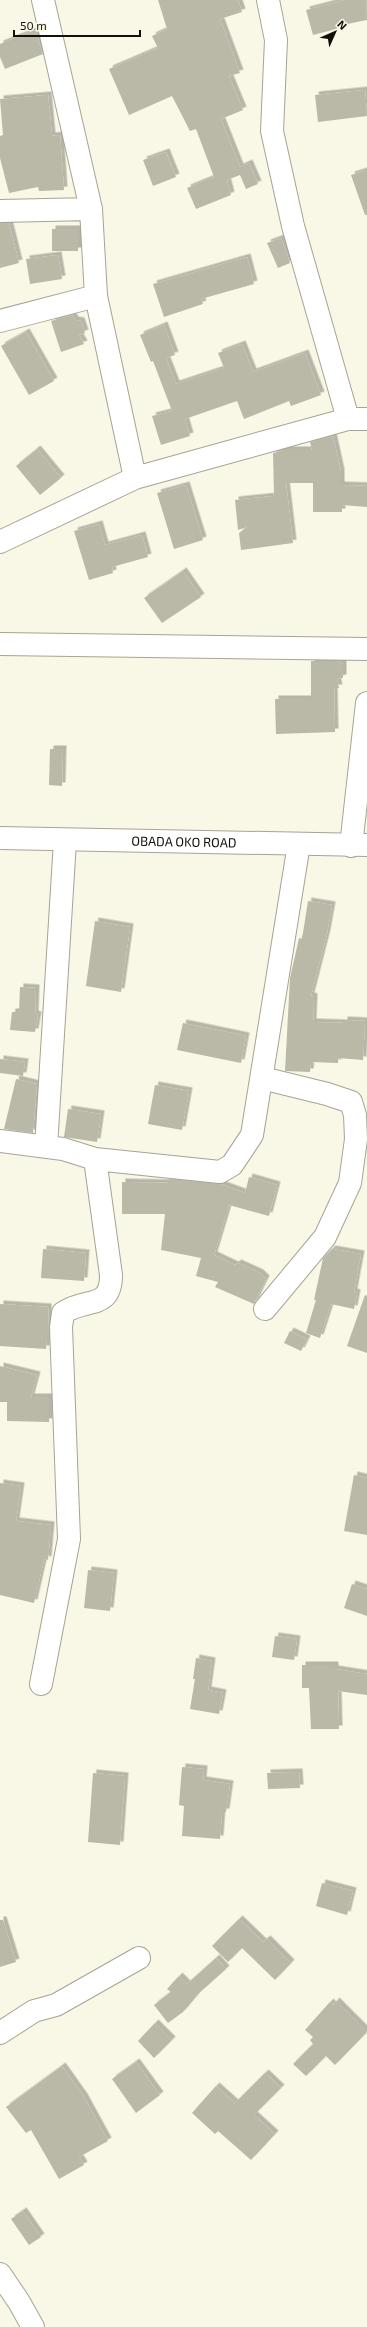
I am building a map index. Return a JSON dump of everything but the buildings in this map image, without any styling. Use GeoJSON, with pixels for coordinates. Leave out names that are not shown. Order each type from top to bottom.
{"type":"FeatureCollection","features":[{"type":"Feature","properties":{"kind":"street"},"geometry":{"type":"LineString","coordinates":[[44,0],[90,209],[96,296],[135,478]]}},
{"type":"Feature","properties":{"kind":"street"},"geometry":{"type":"LineString","coordinates":[[0,542],[135,478],[358,419],[293,226],[272,131],[276,40],[268,0]]}},
{"type":"Feature","properties":{"kind":"street"},"geometry":{"type":"LineString","coordinates":[[0,211],[90,209]]}},
{"type":"Feature","properties":{"kind":"street"},"geometry":{"type":"LineString","coordinates":[[0,321],[96,296]]}},
{"type":"Feature","properties":{"kind":"street"},"geometry":{"type":"LineString","coordinates":[[0,644],[367,649]]}},
{"type":"Feature","properties":{"kind":"street"},"geometry":{"type":"LineString","coordinates":[[359,845],[367,703]]}},
{"type":"Feature","properties":{"kind":"street","name":"OBADA OKO ROAD"},"geometry":{"type":"LineString","coordinates":[[0,838],[65,841],[359,845]]}},
{"type":"Feature","properties":{"kind":"street"},"geometry":{"type":"LineString","coordinates":[[46,1147],[65,841]]}},
{"type":"Feature","properties":{"kind":"street"},"geometry":{"type":"LineString","coordinates":[[0,1141],[63,1150],[95,1159],[220,1172],[232,1164],[252,1135],[299,844]]}},
{"type":"Feature","properties":{"kind":"street"},"geometry":{"type":"LineString","coordinates":[[262,1078],[327,1094],[350,1102],[355,1115],[356,1138],[350,1183],[325,1237],[265,1309]]}},
{"type":"Feature","properties":{"kind":"street"},"geometry":{"type":"LineString","coordinates":[[42,1684],[69,1539],[61,1327],[63,1314],[81,1304],[94,1303],[104,1298],[111,1288],[111,1275],[95,1159]]}},
{"type":"Feature","properties":{"kind":"street"},"geometry":{"type":"LineString","coordinates":[[0,2033],[34,2011],[56,2005],[139,1958]]}},
{"type":"Feature","properties":{"kind":"street"},"geometry":{"type":"LineString","coordinates":[[0,2274],[19,2302],[32,2327]]}}]}
